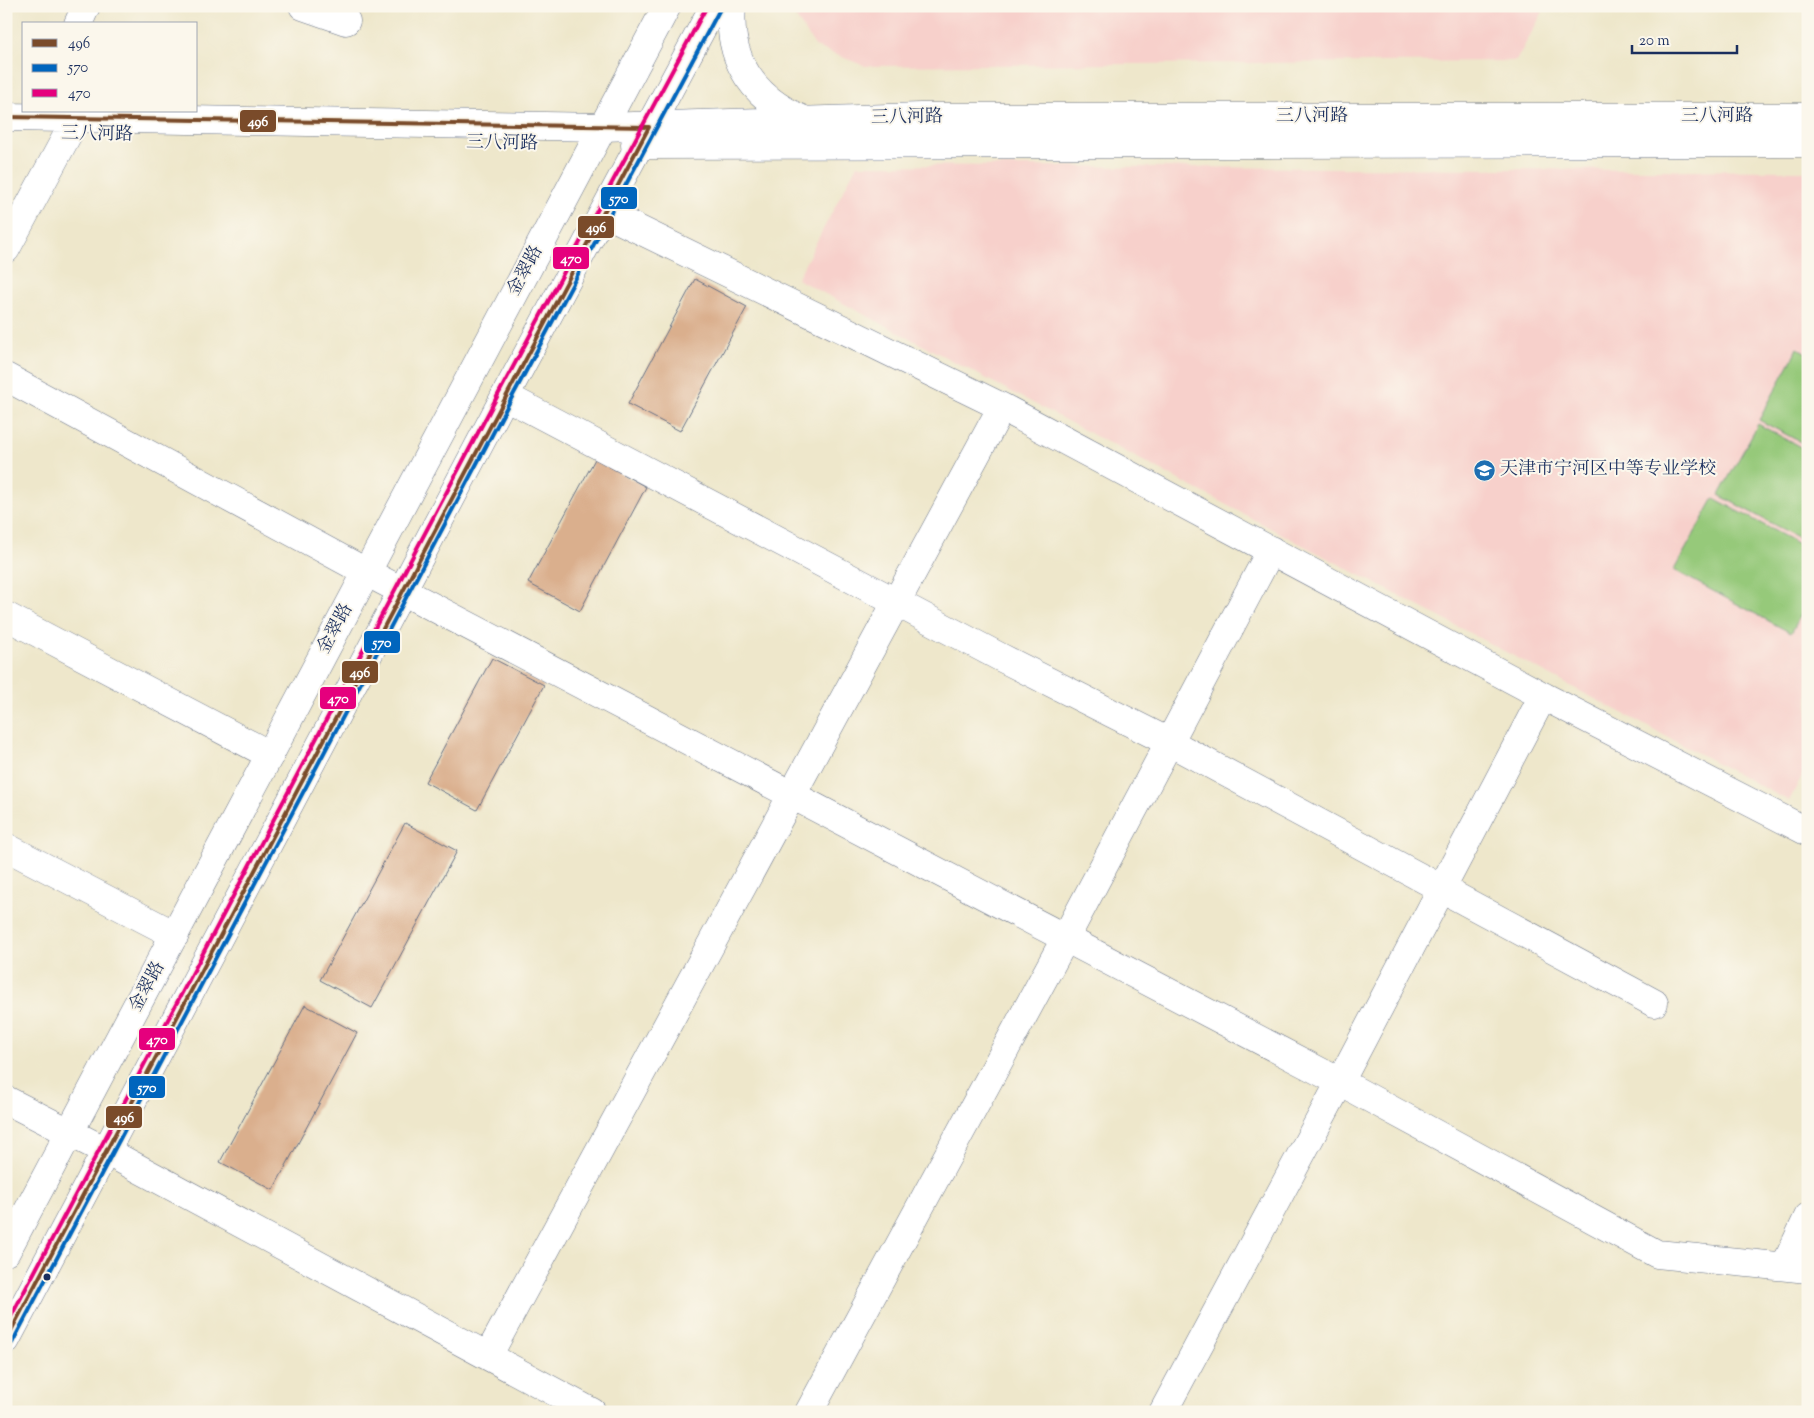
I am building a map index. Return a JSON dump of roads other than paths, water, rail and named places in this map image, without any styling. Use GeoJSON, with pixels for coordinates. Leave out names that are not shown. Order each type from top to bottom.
{"type":"FeatureCollection","features":[{"type":"Feature","properties":{"kind":"street"},"geometry":{"type":"LineString","coordinates":[[79,22],[86,6]]}},
{"type":"Feature","properties":{"kind":"street"},"geometry":{"type":"LineString","coordinates":[[303,6],[346,22]]}},
{"type":"Feature","properties":{"kind":"street","name":"金翠路"},"geometry":{"type":"LineString","coordinates":[[6,1252],[71,1134],[366,572],[667,6]]}},
{"type":"Feature","properties":{"kind":"street"},"geometry":{"type":"LineString","coordinates":[[6,1340],[505,396],[605,213],[714,6]]}},
{"type":"Feature","properties":{"kind":"street"},"geometry":{"type":"LineString","coordinates":[[732,6],[731,24],[733,38],[741,66],[748,78],[770,101],[791,115],[807,121]]}},
{"type":"Feature","properties":{"kind":"street","name":"三八河路"},"geometry":{"type":"LineString","coordinates":[[6,117],[35,115],[72,127]]}},
{"type":"Feature","properties":{"kind":"street","name":"三八河路"},"geometry":{"type":"LineString","coordinates":[[645,136],[807,121],[921,117],[1808,118]]}},
{"type":"Feature","properties":{"kind":"street"},"geometry":{"type":"LineString","coordinates":[[6,249],[72,127]]}},
{"type":"Feature","properties":{"kind":"street","name":"三八河路"},"geometry":{"type":"LineString","coordinates":[[6,133],[72,127],[597,136],[1808,143]]}},
{"type":"Feature","properties":{"kind":"street"},"geometry":{"type":"LineString","coordinates":[[605,213],[1002,407],[1543,696],[1808,832]]}},
{"type":"Feature","properties":{"kind":"street"},"geometry":{"type":"LineString","coordinates":[[6,378],[402,591],[1340,1082],[1657,1254],[1796,1268],[1808,1217]]}},
{"type":"Feature","properties":{"kind":"street"},"geometry":{"type":"LineString","coordinates":[[505,396],[1000,657],[1169,742],[1654,1003]]}},
{"type":"Feature","properties":{"kind":"street"},"geometry":{"type":"LineString","coordinates":[[488,1356],[1002,407]]}},
{"type":"Feature","properties":{"kind":"street"},"geometry":{"type":"LineString","coordinates":[[809,1412],[1065,939],[1271,550]]}},
{"type":"Feature","properties":{"kind":"street"},"geometry":{"type":"LineString","coordinates":[[6,616],[270,755]]}},
{"type":"Feature","properties":{"kind":"street"},"geometry":{"type":"LineString","coordinates":[[1163,1412],[1340,1082],[1543,696]]}},
{"type":"Feature","properties":{"kind":"street"},"geometry":{"type":"LineString","coordinates":[[6,847],[175,935]]}},
{"type":"Feature","properties":{"kind":"street"},"geometry":{"type":"LineString","coordinates":[[6,1100],[106,1151],[592,1412]]}},
{"type":"Feature","properties":{"kind":"place","name":"天津市宁河区中等专业学校"},"geometry":{"type":"Point","coordinates":[1484,470]}}]}
